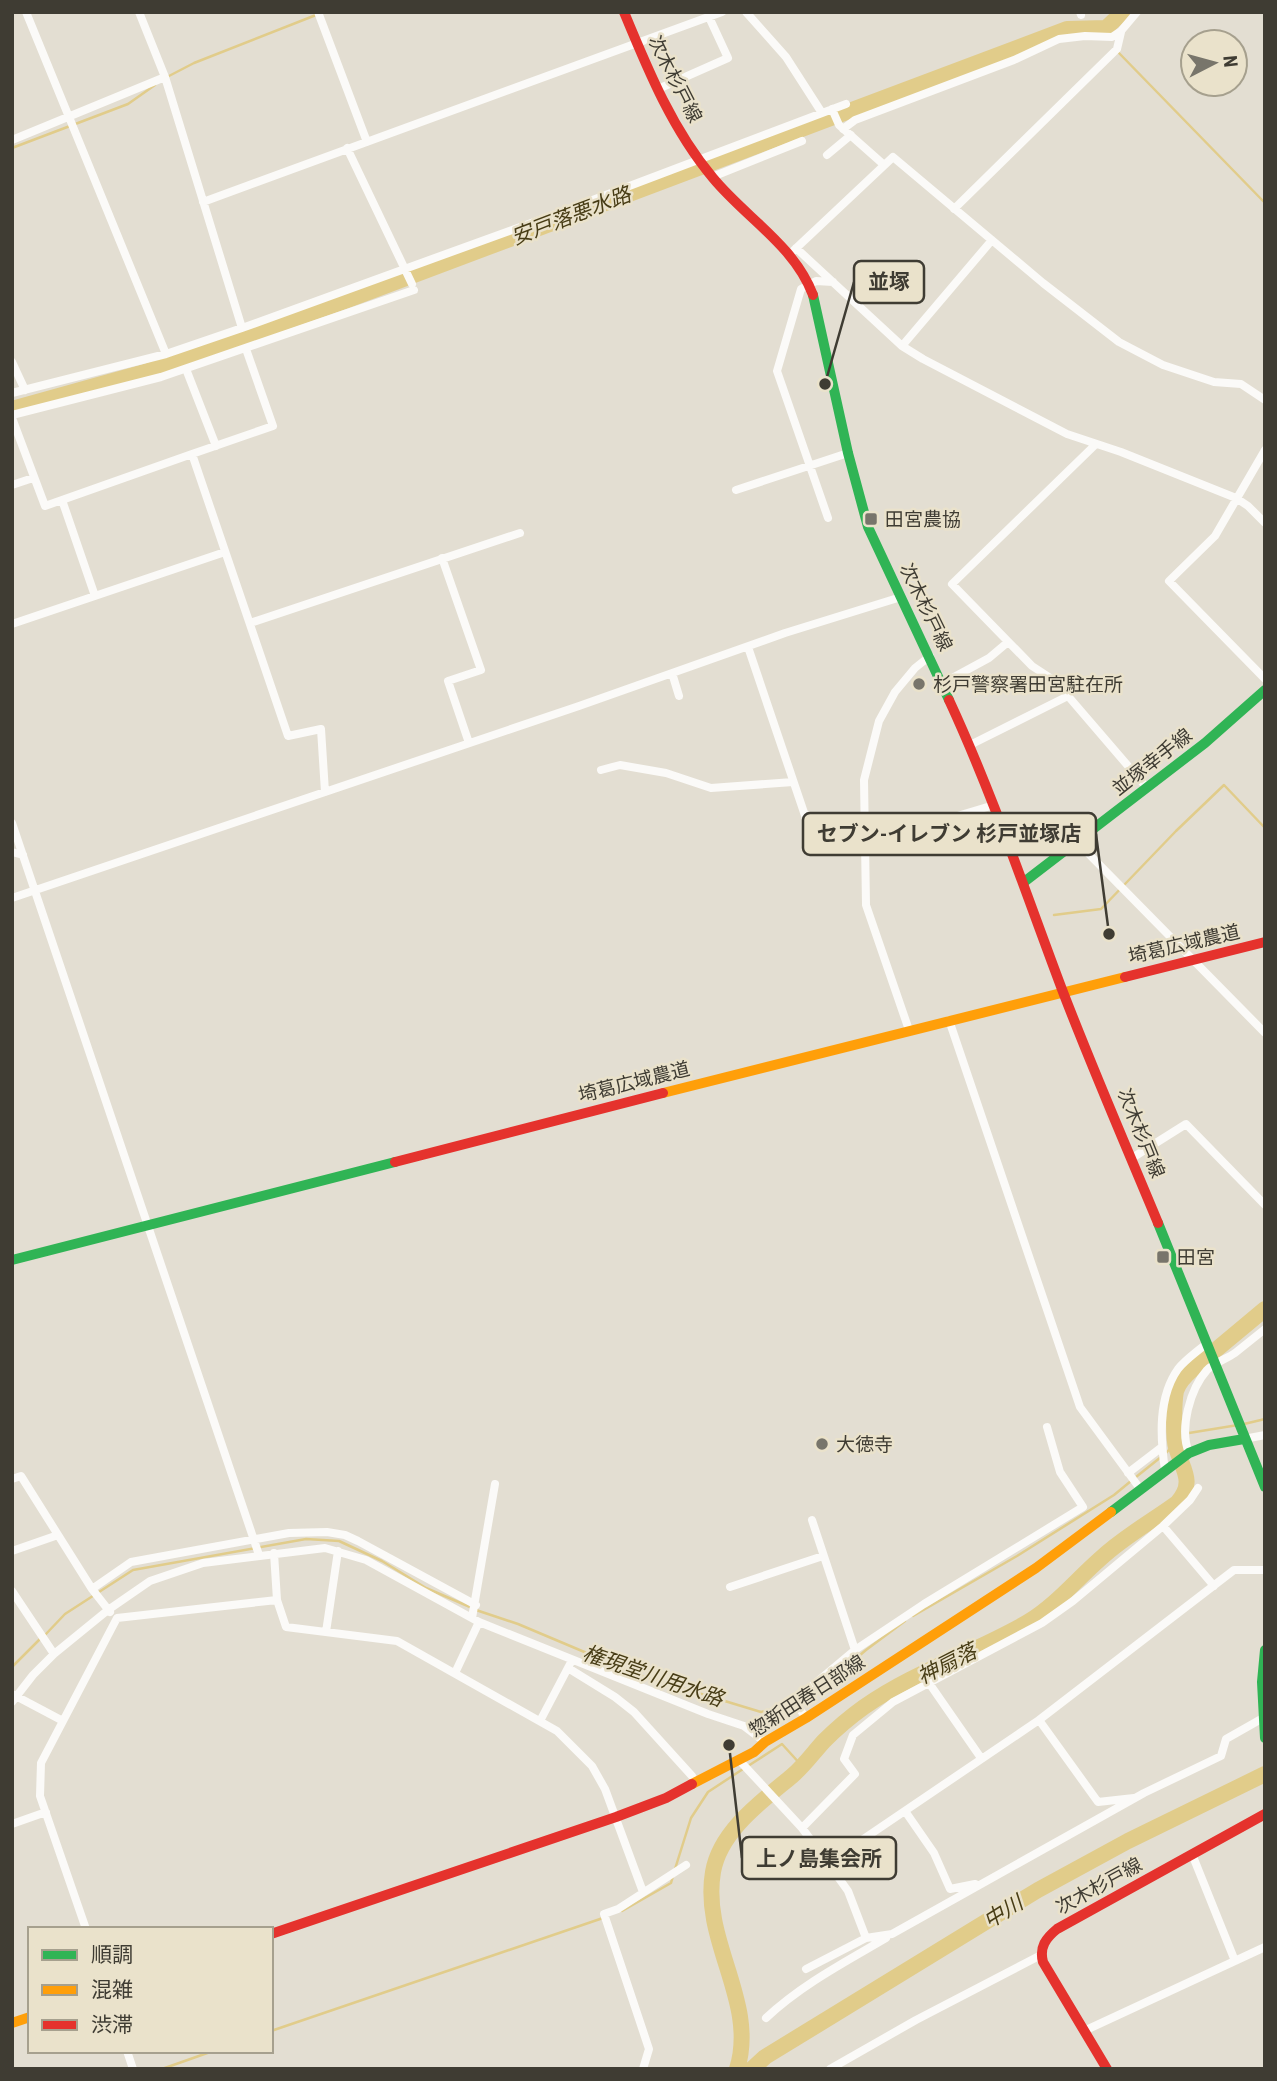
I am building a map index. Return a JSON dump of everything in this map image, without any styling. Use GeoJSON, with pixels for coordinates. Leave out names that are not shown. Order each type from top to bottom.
{"type":"FeatureCollection","features":[{"type":"Feature","properties":{"kind":"main road","name":"次木杉戸線"},"geometry":{"type":"LineString","coordinates":[[624,12],[658,89],[699,159],[712,177],[793,251],[809,283],[816,303],[848,453],[868,527],[970,745],[1063,991],[1215,1364]]}},
{"type":"Feature","properties":{"kind":"main road","name":"並塚幸手線"},"geometry":{"type":"LineString","coordinates":[[1024,882],[1205,743],[1265,690]]}},
{"type":"Feature","properties":{"kind":"main road","name":"埼葛広域農道"},"geometry":{"type":"LineString","coordinates":[[12,1260],[909,1030],[1265,942]]}},
{"type":"Feature","properties":{"kind":"main road"},"geometry":{"type":"LineString","coordinates":[[1215,1364],[1265,1487]]}},
{"type":"Feature","properties":{"kind":"main road"},"geometry":{"type":"LineString","coordinates":[[1189,1453],[1209,1445],[1244,1439]]}},
{"type":"Feature","properties":{"kind":"main road","name":"惣新田春日部線"},"geometry":{"type":"LineString","coordinates":[[273,1933],[616,1817],[696,1783],[754,1752],[765,1742],[1036,1568],[1189,1453]]}},
{"type":"Feature","properties":{"kind":"main road"},"geometry":{"type":"LineString","coordinates":[[1265,1650],[1265,1738]]}},
{"type":"Feature","properties":{"kind":"main road","name":"次木杉戸線"},"geometry":{"type":"LineString","coordinates":[[1041,1955],[1043,1943],[1058,1929],[1265,1814]]}},
{"type":"Feature","properties":{"kind":"main road"},"geometry":{"type":"LineString","coordinates":[[1041,1955],[1107,2069]]}},
{"type":"Feature","properties":{"kind":"street"},"geometry":{"type":"LineString","coordinates":[[26,12],[166,354]]}},
{"type":"Feature","properties":{"kind":"street"},"geometry":{"type":"LineString","coordinates":[[139,12],[165,77],[242,328]]}},
{"type":"Feature","properties":{"kind":"street"},"geometry":{"type":"LineString","coordinates":[[318,12],[367,142]]}},
{"type":"Feature","properties":{"kind":"street"},"geometry":{"type":"LineString","coordinates":[[203,202],[722,12]]}},
{"type":"Feature","properties":{"kind":"street"},"geometry":{"type":"LineString","coordinates":[[746,12],[786,57],[822,113]]}},
{"type":"Feature","properties":{"kind":"street"},"geometry":{"type":"LineString","coordinates":[[841,127],[1013,60],[1059,39],[1086,36],[1107,38],[1121,31],[1137,12]]}},
{"type":"Feature","properties":{"kind":"street"},"geometry":{"type":"LineString","coordinates":[[658,89],[728,58],[709,17]]}},
{"type":"Feature","properties":{"kind":"street"},"geometry":{"type":"LineString","coordinates":[[954,208],[1117,49],[1121,31]]}},
{"type":"Feature","properties":{"kind":"street"},"geometry":{"type":"LineString","coordinates":[[12,140],[165,77]]}},
{"type":"Feature","properties":{"kind":"street"},"geometry":{"type":"LineString","coordinates":[[12,394],[166,354],[406,271],[846,104]]}},
{"type":"Feature","properties":{"kind":"street"},"geometry":{"type":"LineString","coordinates":[[832,109],[841,127],[883,164]]}},
{"type":"Feature","properties":{"kind":"street"},"geometry":{"type":"LineString","coordinates":[[827,155],[851,135]]}},
{"type":"Feature","properties":{"kind":"street"},"geometry":{"type":"LineString","coordinates":[[712,177],[802,141]]}},
{"type":"Feature","properties":{"kind":"street"},"geometry":{"type":"LineString","coordinates":[[246,349],[273,426],[45,506],[12,416],[186,369],[413,287],[347,148]]}},
{"type":"Feature","properties":{"kind":"street"},"geometry":{"type":"LineString","coordinates":[[1265,400],[1241,384],[1214,382],[1163,365],[1119,342],[893,157],[793,251],[833,282],[902,346],[923,359],[1067,433],[1236,498],[1265,523]]}},
{"type":"Feature","properties":{"kind":"street"},"geometry":{"type":"LineString","coordinates":[[902,346],[992,240]]}},
{"type":"Feature","properties":{"kind":"street"},"geometry":{"type":"LineString","coordinates":[[828,518],[777,371],[801,289],[809,283],[833,282]]}},
{"type":"Feature","properties":{"kind":"street"},"geometry":{"type":"LineString","coordinates":[[12,362],[25,390]]}},
{"type":"Feature","properties":{"kind":"street"},"geometry":{"type":"LineString","coordinates":[[186,369],[216,446]]}},
{"type":"Feature","properties":{"kind":"street"},"geometry":{"type":"LineString","coordinates":[[1096,444],[952,583],[1007,642],[1068,696],[1147,788]]}},
{"type":"Feature","properties":{"kind":"street"},"geometry":{"type":"LineString","coordinates":[[1265,450],[1215,536],[1169,581],[1265,679]]}},
{"type":"Feature","properties":{"kind":"street"},"geometry":{"type":"LineString","coordinates":[[736,490],[848,453]]}},
{"type":"Feature","properties":{"kind":"street"},"geometry":{"type":"LineString","coordinates":[[192,454],[288,736],[321,729],[325,792]]}},
{"type":"Feature","properties":{"kind":"street"},"geometry":{"type":"LineString","coordinates":[[12,485],[33,478]]}},
{"type":"Feature","properties":{"kind":"street"},"geometry":{"type":"LineString","coordinates":[[62,500],[95,596]]}},
{"type":"Feature","properties":{"kind":"street"},"geometry":{"type":"LineString","coordinates":[[250,623],[520,533]]}},
{"type":"Feature","properties":{"kind":"street"},"geometry":{"type":"LineString","coordinates":[[12,624],[225,552]]}},
{"type":"Feature","properties":{"kind":"street"},"geometry":{"type":"LineString","coordinates":[[442,558],[481,670],[448,681],[469,743]]}},
{"type":"Feature","properties":{"kind":"street"},"geometry":{"type":"LineString","coordinates":[[12,898],[901,597]]}},
{"type":"Feature","properties":{"kind":"street"},"geometry":{"type":"LineString","coordinates":[[943,683],[989,658],[1007,642]]}},
{"type":"Feature","properties":{"kind":"street"},"geometry":{"type":"LineString","coordinates":[[748,647],[817,851],[864,844],[994,804]]}},
{"type":"Feature","properties":{"kind":"street"},"geometry":{"type":"LineString","coordinates":[[909,1030],[866,905],[864,780],[879,721],[895,692],[915,668],[930,656]]}},
{"type":"Feature","properties":{"kind":"street"},"geometry":{"type":"LineString","coordinates":[[672,673],[679,696]]}},
{"type":"Feature","properties":{"kind":"street"},"geometry":{"type":"LineString","coordinates":[[970,745],[1068,696]]}},
{"type":"Feature","properties":{"kind":"street"},"geometry":{"type":"LineString","coordinates":[[601,770],[620,765],[666,773],[711,788],[793,782]]}},
{"type":"Feature","properties":{"kind":"street"},"geometry":{"type":"LineString","coordinates":[[12,823],[259,1555]]}},
{"type":"Feature","properties":{"kind":"street"},"geometry":{"type":"LineString","coordinates":[[1077,842],[1265,1033]]}},
{"type":"Feature","properties":{"kind":"street"},"geometry":{"type":"LineString","coordinates":[[12,852],[23,855]]}},
{"type":"Feature","properties":{"kind":"street"},"geometry":{"type":"LineString","coordinates":[[949,1020],[1080,1407],[1141,1490]]}},
{"type":"Feature","properties":{"kind":"street"},"geometry":{"type":"LineString","coordinates":[[1132,1158],[1186,1124],[1265,1205]]}},
{"type":"Feature","properties":{"kind":"street"},"geometry":{"type":"LineString","coordinates":[[1189,1453],[1185,1443],[1189,1407],[1202,1377],[1215,1364],[1265,1329]]}},
{"type":"Feature","properties":{"kind":"street"},"geometry":{"type":"LineString","coordinates":[[1166,1469],[1162,1447],[1162,1422],[1173,1379],[1184,1363],[1207,1343]]}},
{"type":"Feature","properties":{"kind":"street"},"geometry":{"type":"LineString","coordinates":[[806,1718],[794,1701],[855,1650],[924,1604],[1083,1507],[1060,1472],[1047,1427]]}},
{"type":"Feature","properties":{"kind":"street"},"geometry":{"type":"LineString","coordinates":[[1244,1439],[1265,1435]]}},
{"type":"Feature","properties":{"kind":"street"},"geometry":{"type":"LineString","coordinates":[[1128,1473],[1162,1447]]}},
{"type":"Feature","properties":{"kind":"street"},"geometry":{"type":"LineString","coordinates":[[12,1479],[20,1476],[92,1589],[117,1618],[277,1600]]}},
{"type":"Feature","properties":{"kind":"street"},"geometry":{"type":"LineString","coordinates":[[455,1673],[476,1620],[495,1484]]}},
{"type":"Feature","properties":{"kind":"street"},"geometry":{"type":"LineString","coordinates":[[802,1828],[855,1774],[844,1759],[853,1735],[893,1702],[1042,1623],[1073,1601],[1163,1526],[1191,1500],[1198,1488]]}},
{"type":"Feature","properties":{"kind":"street"},"geometry":{"type":"LineString","coordinates":[[812,1520],[855,1650]]}},
{"type":"Feature","properties":{"kind":"street"},"geometry":{"type":"LineString","coordinates":[[1163,1526],[1214,1586]]}},
{"type":"Feature","properties":{"kind":"street"},"geometry":{"type":"LineString","coordinates":[[325,1548],[327,1532]]}},
{"type":"Feature","properties":{"kind":"street"},"geometry":{"type":"LineString","coordinates":[[92,1589],[131,1562],[289,1533],[327,1532],[345,1535],[358,1541],[476,1605]]}},
{"type":"Feature","properties":{"kind":"street"},"geometry":{"type":"LineString","coordinates":[[12,1551],[58,1535]]}},
{"type":"Feature","properties":{"kind":"street"},"geometry":{"type":"LineString","coordinates":[[63,1721],[14,1697],[54,1654],[108,1610],[150,1581],[178,1569],[202,1563],[325,1548],[366,1560],[476,1620],[744,1726],[765,1742]]}},
{"type":"Feature","properties":{"kind":"street"},"geometry":{"type":"LineString","coordinates":[[326,1632],[338,1551]]}},
{"type":"Feature","properties":{"kind":"street"},"geometry":{"type":"LineString","coordinates":[[274,1553],[277,1600],[286,1627],[397,1641],[557,1731],[592,1766],[605,1789],[643,1892]]}},
{"type":"Feature","properties":{"kind":"street"},"geometry":{"type":"LineString","coordinates":[[730,1587],[824,1556]]}},
{"type":"Feature","properties":{"kind":"street"},"geometry":{"type":"LineString","coordinates":[[828,1863],[1039,1720],[1234,1570],[1265,1570]]}},
{"type":"Feature","properties":{"kind":"street"},"geometry":{"type":"LineString","coordinates":[[12,1591],[54,1654]]}},
{"type":"Feature","properties":{"kind":"street"},"geometry":{"type":"LineString","coordinates":[[85,1927],[40,1796],[41,1763],[117,1618]]}},
{"type":"Feature","properties":{"kind":"street"},"geometry":{"type":"LineString","coordinates":[[540,1721],[573,1659]]}},
{"type":"Feature","properties":{"kind":"street"},"geometry":{"type":"LineString","coordinates":[[568,1668],[634,1712],[696,1783]]}},
{"type":"Feature","properties":{"kind":"street"},"geometry":{"type":"LineString","coordinates":[[929,1684],[981,1758]]}},
{"type":"Feature","properties":{"kind":"street"},"geometry":{"type":"LineString","coordinates":[[1039,1720],[1098,1802],[1139,1797]]}},
{"type":"Feature","properties":{"kind":"street"},"geometry":{"type":"LineString","coordinates":[[766,2018],[834,1968],[892,1934],[1139,1797],[1222,1756],[1226,1739],[1263,1720]]}},
{"type":"Feature","properties":{"kind":"street"},"geometry":{"type":"LineString","coordinates":[[739,1760],[802,1828],[848,1891],[866,1938]]}},
{"type":"Feature","properties":{"kind":"street"},"geometry":{"type":"LineString","coordinates":[[905,1811],[934,1853],[950,1889],[982,1883]]}},
{"type":"Feature","properties":{"kind":"street"},"geometry":{"type":"LineString","coordinates":[[12,1824],[46,1812]]}},
{"type":"Feature","properties":{"kind":"street"},"geometry":{"type":"LineString","coordinates":[[1192,1854],[1235,1961]]}},
{"type":"Feature","properties":{"kind":"street"},"geometry":{"type":"LineString","coordinates":[[643,2069],[649,2049],[604,1914],[618,1909],[687,1865]]}},
{"type":"Feature","properties":{"kind":"street"},"geometry":{"type":"LineString","coordinates":[[806,1969],[866,1938],[892,1934]]}},
{"type":"Feature","properties":{"kind":"street"},"geometry":{"type":"LineString","coordinates":[[1084,2031],[1265,1947]]}},
{"type":"Feature","properties":{"kind":"street"},"geometry":{"type":"LineString","coordinates":[[830,2069],[916,2020],[1041,1955]]}},
{"type":"Feature","properties":{"kind":"waterway","name":"安戸落悪水路"},"geometry":{"type":"LineString","coordinates":[[12,409],[145,372],[345,301],[1067,29],[1106,28],[1123,12]]}},
{"type":"Feature","properties":{"kind":"waterway"},"geometry":{"type":"LineString","coordinates":[[167,77],[194,63],[316,15]]}},
{"type":"Feature","properties":{"kind":"waterway","name":"安戸落悪水路"},"geometry":{"type":"LineString","coordinates":[[1093,27],[1101,35]]}},
{"type":"Feature","properties":{"kind":"waterway"},"geometry":{"type":"LineString","coordinates":[[1118,52],[1265,203]]}},
{"type":"Feature","properties":{"kind":"waterway"},"geometry":{"type":"LineString","coordinates":[[12,148],[128,104],[155,85]]}},
{"type":"Feature","properties":{"kind":"waterway"},"geometry":{"type":"LineString","coordinates":[[1054,915],[1101,909],[1224,785],[1265,828]]}},
{"type":"Feature","properties":{"kind":"waterway","name":"神扇落"},"geometry":{"type":"LineString","coordinates":[[737,2069],[742,2044],[740,2020],[711,1898],[717,1857],[733,1830],[796,1772],[843,1723],[859,1711],[924,1672],[1028,1622],[1057,1600],[1118,1544],[1177,1503],[1187,1482],[1175,1442],[1174,1410],[1177,1388],[1190,1371],[1265,1309]]}},
{"type":"Feature","properties":{"kind":"waterway","name":"権現堂川用水路"},"geometry":{"type":"LineString","coordinates":[[1244,1424],[1265,1419]]}},
{"type":"Feature","properties":{"kind":"waterway","name":"権現堂川用水路"},"geometry":{"type":"LineString","coordinates":[[1189,1433],[1238,1425]]}},
{"type":"Feature","properties":{"kind":"waterway","name":"権現堂川用水路"},"geometry":{"type":"LineString","coordinates":[[1166,1453],[1183,1435]]}},
{"type":"Feature","properties":{"kind":"waterway","name":"権現堂川用水路"},"geometry":{"type":"LineString","coordinates":[[1136,1477],[1161,1457]]}},
{"type":"Feature","properties":{"kind":"waterway","name":"権現堂川用水路"},"geometry":{"type":"LineString","coordinates":[[913,1616],[1017,1556],[1114,1495],[1131,1481]]}},
{"type":"Feature","properties":{"kind":"waterway","name":"権現堂川用水路"},"geometry":{"type":"LineString","coordinates":[[45,1635],[65,1614],[133,1570],[306,1539],[339,1541],[382,1561],[426,1588],[470,1607]]}},
{"type":"Feature","properties":{"kind":"waterway","name":"権現堂川用水路"},"geometry":{"type":"LineString","coordinates":[[476,1610],[518,1624],[639,1675],[761,1712],[806,1701],[905,1621]]}},
{"type":"Feature","properties":{"kind":"waterway","name":"権現堂川用水路"},"geometry":{"type":"LineString","coordinates":[[12,1667],[40,1639]]}},
{"type":"Feature","properties":{"kind":"waterway"},"geometry":{"type":"LineString","coordinates":[[748,1766],[782,1744],[802,1766]]}},
{"type":"Feature","properties":{"kind":"waterway"},"geometry":{"type":"LineString","coordinates":[[675,1869],[691,1818],[708,1792],[743,1769]]}},
{"type":"Feature","properties":{"kind":"waterway","name":"中川"},"geometry":{"type":"LineString","coordinates":[[752,2069],[765,2057],[1038,1890],[1128,1841],[1265,1774]]}},
{"type":"Feature","properties":{"kind":"waterway"},"geometry":{"type":"LineString","coordinates":[[622,1911],[671,1883],[673,1876]]}},
{"type":"Feature","properties":{"kind":"waterway"},"geometry":{"type":"LineString","coordinates":[[273,2030],[603,1918]]}},
{"type":"Feature","properties":{"kind":"waterway"},"geometry":{"type":"LineString","coordinates":[[162,2069],[207,2053]]}},
{"type":"Feature","properties":{"kind":"traffic: fast"},"geometry":{"type":"LineString","coordinates":[[813,295],[848,453],[868,527],[949,700]]}},
{"type":"Feature","properties":{"kind":"traffic: fast"},"geometry":{"type":"LineString","coordinates":[[1024,882],[1205,743],[1265,690]]}},
{"type":"Feature","properties":{"kind":"traffic: fast"},"geometry":{"type":"LineString","coordinates":[[12,1260],[395,1162]]}},
{"type":"Feature","properties":{"kind":"traffic: fast"},"geometry":{"type":"LineString","coordinates":[[1158,1223],[1265,1487]]}},
{"type":"Feature","properties":{"kind":"traffic: fast"},"geometry":{"type":"LineString","coordinates":[[1111,1512],[1189,1453],[1209,1445],[1244,1439]]}},
{"type":"Feature","properties":{"kind":"traffic: fast"},"geometry":{"type":"LineString","coordinates":[[1265,1650],[1262,1682],[1265,1738]]}},
{"type":"Feature","properties":{"kind":"traffic: slow"},"geometry":{"type":"LineString","coordinates":[[663,1093],[1125,977]]}},
{"type":"Feature","properties":{"kind":"traffic: slow"},"geometry":{"type":"LineString","coordinates":[[692,1784],[754,1752],[765,1742],[1036,1568],[1111,1512]]}},
{"type":"Feature","properties":{"kind":"traffic: slow"},"geometry":{"type":"LineString","coordinates":[[12,2023],[28,2018]]}},
{"type":"Feature","properties":{"kind":"traffic: jam"},"geometry":{"type":"LineString","coordinates":[[624,12],[652,77],[685,140],[713,178],[794,261],[813,295]]}},
{"type":"Feature","properties":{"kind":"traffic: jam"},"geometry":{"type":"LineString","coordinates":[[949,700],[995,808],[1074,1021],[1158,1223]]}},
{"type":"Feature","properties":{"kind":"traffic: jam"},"geometry":{"type":"LineString","coordinates":[[1125,977],[1265,942]]}},
{"type":"Feature","properties":{"kind":"traffic: jam"},"geometry":{"type":"LineString","coordinates":[[395,1162],[663,1093]]}},
{"type":"Feature","properties":{"kind":"traffic: jam"},"geometry":{"type":"LineString","coordinates":[[273,1933],[616,1817],[666,1798],[692,1784]]}},
{"type":"Feature","properties":{"kind":"traffic: jam"},"geometry":{"type":"LineString","coordinates":[[1107,2069],[1043,1962],[1042,1952],[1047,1939],[1057,1929],[1265,1814]]}},
{"type":"Feature","properties":{"kind":"place","name":"並塚"},"geometry":{"type":"Point","coordinates":[825,384]}},
{"type":"Feature","properties":{"kind":"place","name":"田宮農協"},"geometry":{"type":"Point","coordinates":[871,519]}},
{"type":"Feature","properties":{"kind":"place","name":"杉戸警察署田宮駐在所"},"geometry":{"type":"Point","coordinates":[919,684]}},
{"type":"Feature","properties":{"kind":"place","name":"セブン-イレブン 杉戸並塚店"},"geometry":{"type":"Point","coordinates":[1109,934]}},
{"type":"Feature","properties":{"kind":"place","name":"田宮"},"geometry":{"type":"Point","coordinates":[1163,1257]}},
{"type":"Feature","properties":{"kind":"place","name":"大徳寺"},"geometry":{"type":"Point","coordinates":[822,1444]}},
{"type":"Feature","properties":{"kind":"place","name":"上ノ島集会所"},"geometry":{"type":"Point","coordinates":[729,1745]}}]}
